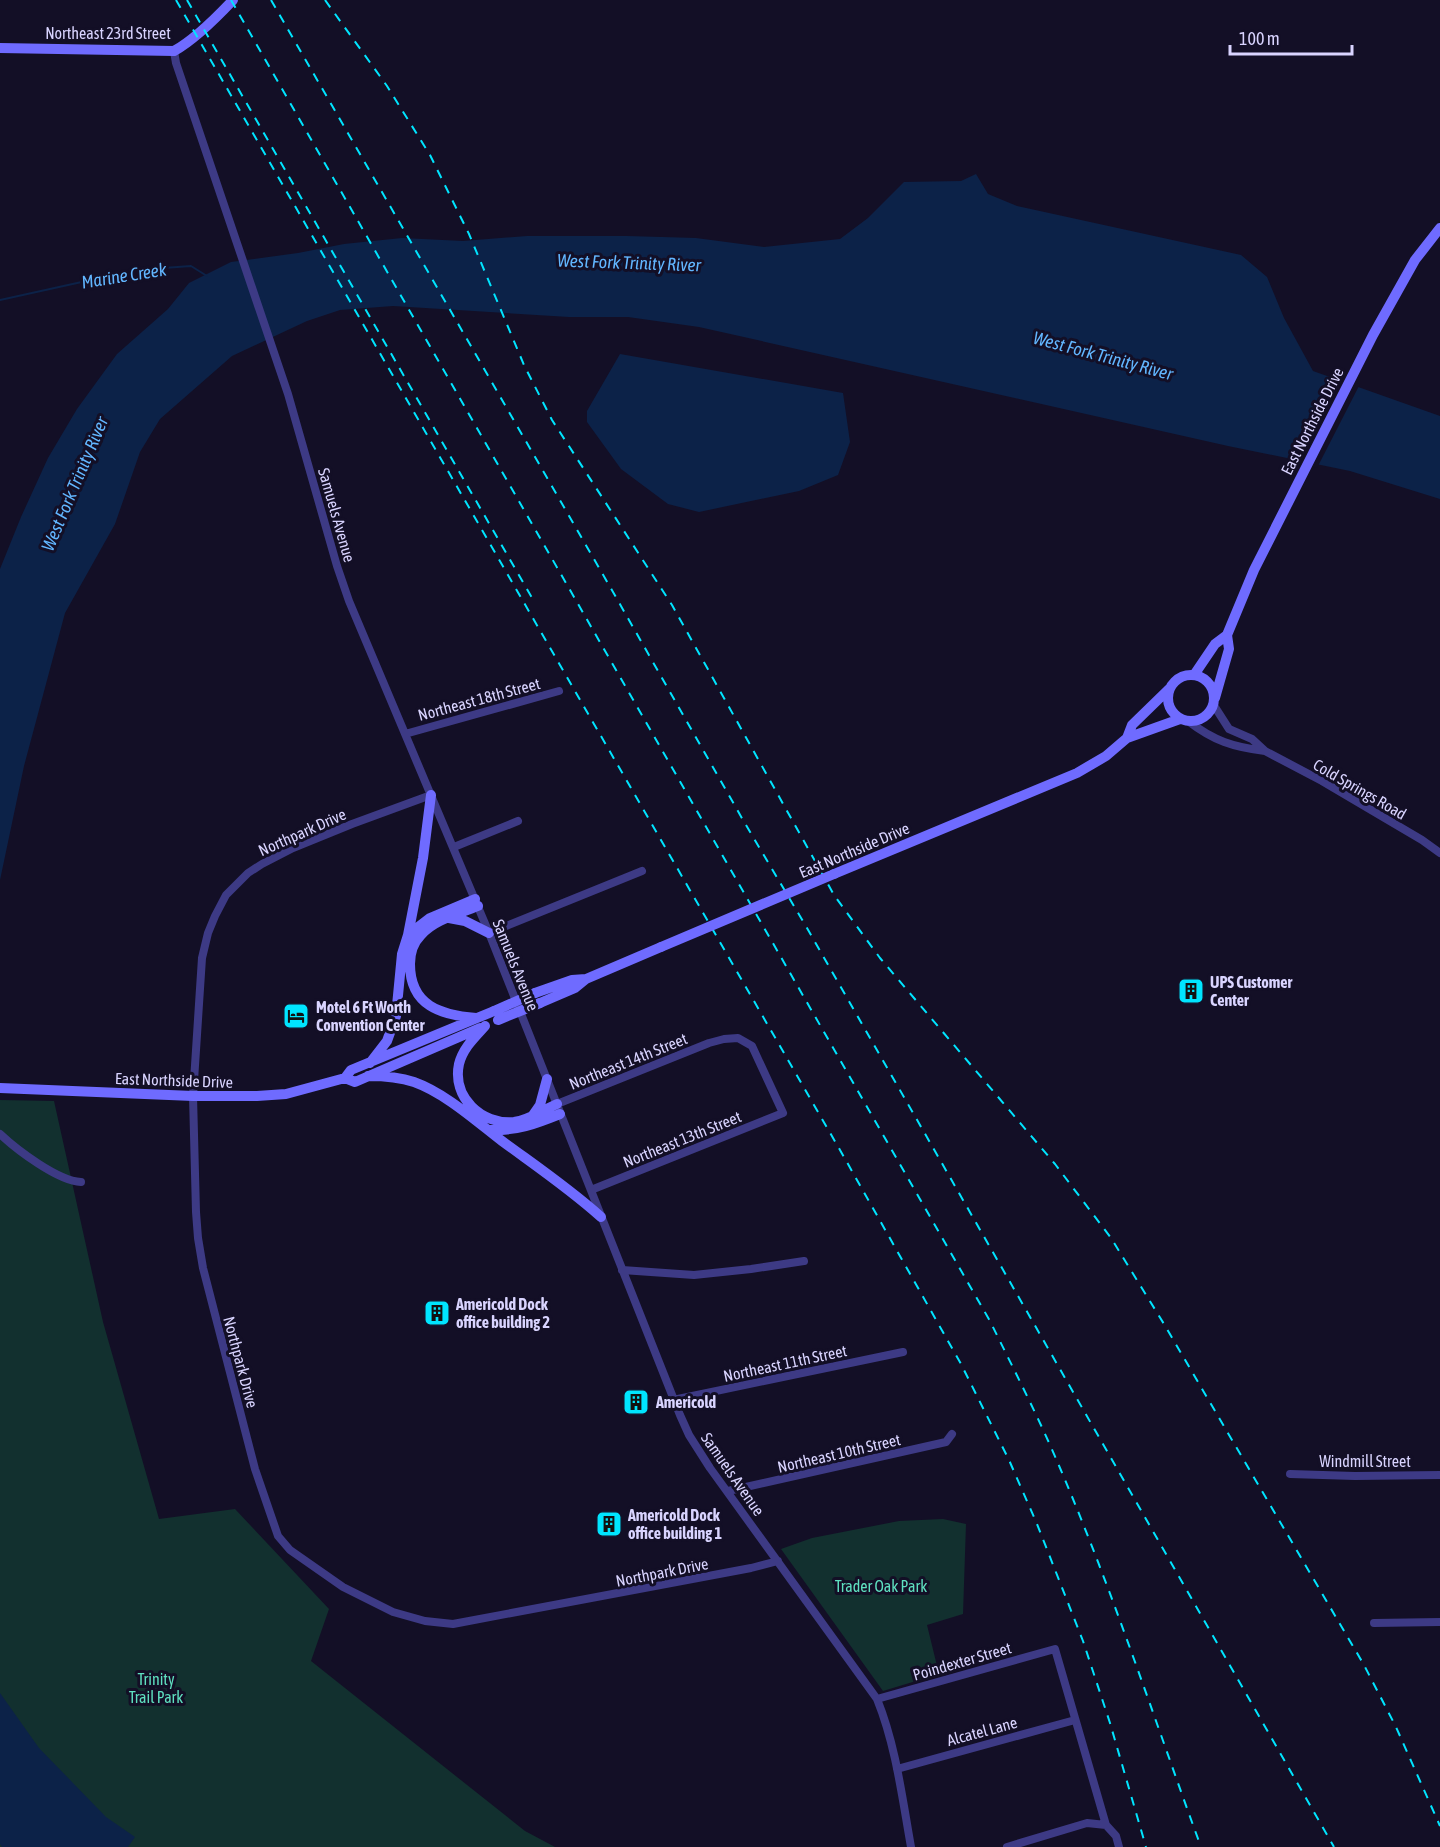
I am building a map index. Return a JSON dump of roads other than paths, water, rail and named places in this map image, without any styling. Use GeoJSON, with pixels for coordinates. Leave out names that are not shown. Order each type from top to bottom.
{"type":"FeatureCollection","features":[{"type":"Feature","properties":{"kind":"street","name":"Northeast 23rd Street"},"geometry":{"type":"LineString","coordinates":[[0,48],[174,51],[182,47],[233,0]]}},
{"type":"Feature","properties":{"kind":"street","name":"Samuels Avenue"},"geometry":{"type":"LineString","coordinates":[[174,51],[176,63],[288,394],[340,575],[353,611],[489,933],[674,1400],[689,1435],[701,1454],[877,1699],[889,1734],[897,1769],[910,1847]]}},
{"type":"Feature","properties":{"kind":"street","name":"East Northside Drive"},"geometry":{"type":"LineString","coordinates":[[1194,675],[1215,644],[1227,635],[1263,550],[1373,335],[1415,260],[1440,228]]}},
{"type":"Feature","properties":{"kind":"street","name":"East Northside Drive"},"geometry":{"type":"LineString","coordinates":[[1214,701],[1229,649],[1227,635]]}},
{"type":"Feature","properties":{"kind":"street"},"geometry":{"type":"LineString","coordinates":[[1194,675],[1205,679],[1210,685],[1214,701],[1208,714],[1203,718],[1196,721],[1184,720],[1169,708],[1167,701],[1169,689],[1182,676],[1194,675]]}},
{"type":"Feature","properties":{"kind":"street","name":"East Northside Drive"},"geometry":{"type":"LineString","coordinates":[[345,1078],[351,1070],[476,1018],[496,1015],[538,998],[575,988],[586,979],[1077,773],[1106,756],[1126,738],[1132,725],[1169,689]]}},
{"type":"Feature","properties":{"kind":"street","name":"Northeast 18th Street"},"geometry":{"type":"LineString","coordinates":[[405,734],[560,691]]}},
{"type":"Feature","properties":{"kind":"street","name":"Cold Springs Road"},"geometry":{"type":"LineString","coordinates":[[1214,701],[1229,729],[1252,739],[1265,751],[1322,781],[1440,853]]}},
{"type":"Feature","properties":{"kind":"street","name":"East Northside Drive"},"geometry":{"type":"LineString","coordinates":[[1126,738],[1184,720]]}},
{"type":"Feature","properties":{"kind":"street","name":"Cold Springs Road"},"geometry":{"type":"LineString","coordinates":[[1184,720],[1204,734],[1237,747],[1265,751]]}},
{"type":"Feature","properties":{"kind":"street"},"geometry":{"type":"LineString","coordinates":[[368,1064],[387,1041],[393,1028],[402,954],[408,935],[428,829],[431,795]]}},
{"type":"Feature","properties":{"kind":"street","name":"Northpark Drive"},"geometry":{"type":"LineString","coordinates":[[431,795],[334,832],[264,863],[248,873],[226,895],[207,933],[202,958],[193,1096],[198,1238],[203,1268],[255,1469],[278,1536],[290,1550],[342,1587],[393,1612],[425,1622],[453,1624],[778,1561]]}},
{"type":"Feature","properties":{"kind":"street"},"geometry":{"type":"LineString","coordinates":[[454,847],[518,821]]}},
{"type":"Feature","properties":{"kind":"street"},"geometry":{"type":"LineString","coordinates":[[449,918],[473,924],[489,933],[642,871]]}},
{"type":"Feature","properties":{"kind":"street"},"geometry":{"type":"LineString","coordinates":[[408,935],[430,918],[476,902]]}},
{"type":"Feature","properties":{"kind":"street"},"geometry":{"type":"LineString","coordinates":[[476,902],[428,929],[416,941],[410,958],[412,981],[419,995],[429,1005],[454,1015],[476,1018]]}},
{"type":"Feature","properties":{"kind":"street","name":"East Northside Drive"},"geometry":{"type":"LineString","coordinates":[[0,1088],[193,1096],[286,1094],[345,1078],[355,1082],[485,1026],[496,1015]]}},
{"type":"Feature","properties":{"kind":"street"},"geometry":{"type":"LineString","coordinates":[[485,1026],[467,1046],[459,1064],[459,1081],[463,1095],[470,1106],[479,1114],[495,1122],[518,1122],[559,1109]]}},
{"type":"Feature","properties":{"kind":"street","name":"Northeast 14th Street"},"geometry":{"type":"LineString","coordinates":[[559,1109],[708,1043],[738,1038],[752,1046],[783,1113]]}},
{"type":"Feature","properties":{"kind":"street"},"geometry":{"type":"LineString","coordinates":[[368,1076],[393,1077],[429,1089],[573,1192],[601,1217]]}},
{"type":"Feature","properties":{"kind":"street"},"geometry":{"type":"LineString","coordinates":[[532,1116],[540,1105],[547,1079]]}},
{"type":"Feature","properties":{"kind":"street"},"geometry":{"type":"LineString","coordinates":[[488,1130],[506,1131],[526,1127],[559,1109]]}},
{"type":"Feature","properties":{"kind":"street","name":"Northeast 13th Street"},"geometry":{"type":"LineString","coordinates":[[591,1190],[783,1113]]}},
{"type":"Feature","properties":{"kind":"street"},"geometry":{"type":"LineString","coordinates":[[0,1134],[16,1149],[61,1176],[81,1182]]}},
{"type":"Feature","properties":{"kind":"street"},"geometry":{"type":"LineString","coordinates":[[622,1270],[694,1275],[804,1261]]}},
{"type":"Feature","properties":{"kind":"street","name":"Northeast 11th Street"},"geometry":{"type":"LineString","coordinates":[[674,1400],[903,1352]]}},
{"type":"Feature","properties":{"kind":"street","name":"Northeast 10th Street"},"geometry":{"type":"LineString","coordinates":[[728,1491],[946,1442],[952,1434]]}},
{"type":"Feature","properties":{"kind":"street","name":"Windmill Street"},"geometry":{"type":"LineString","coordinates":[[1290,1474],[1440,1475]]}},
{"type":"Feature","properties":{"kind":"street"},"geometry":{"type":"LineString","coordinates":[[1374,1623],[1440,1623]]}},
{"type":"Feature","properties":{"kind":"street","name":"Poindexter Street"},"geometry":{"type":"LineString","coordinates":[[877,1699],[1055,1649],[1075,1720]]}},
{"type":"Feature","properties":{"kind":"street"},"geometry":{"type":"LineString","coordinates":[[1075,1720],[1106,1826]]}},
{"type":"Feature","properties":{"kind":"street","name":"Alcatel Lane"},"geometry":{"type":"LineString","coordinates":[[897,1769],[1075,1720]]}},
{"type":"Feature","properties":{"kind":"street"},"geometry":{"type":"LineString","coordinates":[[1007,1847],[1087,1823],[1106,1826],[1113,1832],[1119,1847]]}},
{"type":"Feature","properties":{"kind":"water","name":"West Fork Trinity River"},"geometry":{"type":"Polygon","coordinates":[[[976,174],[988,194],[1017,206],[1241,255],[1267,277],[1284,318],[1313,371],[1440,416],[1440,499],[1350,471],[1228,446],[699,327],[628,317],[569,317],[393,306],[340,310],[307,321],[232,356],[160,419],[140,452],[115,524],[65,613],[24,766],[0,880],[0,569],[48,458],[77,409],[117,354],[168,309],[189,283],[231,262],[344,244],[402,238],[463,241],[527,236],[627,236],[696,238],[764,247],[840,239],[868,218],[904,182],[961,181],[976,174]]]}},
{"type":"Feature","properties":{"kind":"water"},"geometry":{"type":"Polygon","coordinates":[[[620,354],[843,393],[850,442],[838,475],[799,491],[699,512],[668,504],[621,469],[587,422],[587,411],[620,354]]]}},
{"type":"Feature","properties":{"kind":"water"},"geometry":{"type":"Polygon","coordinates":[[[0,1693],[39,1748],[106,1817],[135,1837],[128,1847],[2,1847],[0,1844],[0,1693]]]}},
{"type":"Feature","properties":{"kind":"waterway","name":"Marine Creek"},"geometry":{"type":"LineString","coordinates":[[0,300],[136,270],[191,266],[207,276]]}},
{"type":"Feature","properties":{"kind":"railway"},"geometry":{"type":"LineString","coordinates":[[176,0],[844,1157],[961,1364],[1009,1460],[1083,1641],[1110,1723],[1146,1847]]}},
{"type":"Feature","properties":{"kind":"railway"},"geometry":{"type":"LineString","coordinates":[[187,0],[535,603]]}},
{"type":"Feature","properties":{"kind":"railway"},"geometry":{"type":"LineString","coordinates":[[231,0],[990,1321],[1044,1431],[1079,1515],[1116,1609],[1201,1847]]}},
{"type":"Feature","properties":{"kind":"railway"},"geometry":{"type":"LineString","coordinates":[[271,0],[1334,1847]]}},
{"type":"Feature","properties":{"kind":"railway"},"geometry":{"type":"LineString","coordinates":[[325,0],[387,86],[430,155],[469,234],[524,365],[552,420],[672,605],[834,895],[880,958],[1055,1164],[1111,1238],[1364,1665],[1396,1727],[1440,1826]]}},
{"type":"Feature","properties":{"kind":"place","name":"UPS Customer Center"},"geometry":{"type":"Point","coordinates":[1191,991]}},
{"type":"Feature","properties":{"kind":"place","name":"Motel 6 Ft Worth Convention Center"},"geometry":{"type":"Point","coordinates":[296,1016]}},
{"type":"Feature","properties":{"kind":"place","name":"Americold Dock office building 2"},"geometry":{"type":"Point","coordinates":[437,1313]}},
{"type":"Feature","properties":{"kind":"place","name":"Americold"},"geometry":{"type":"Point","coordinates":[636,1402]}},
{"type":"Feature","properties":{"kind":"place","name":"Americold Dock office building 1"},"geometry":{"type":"Point","coordinates":[609,1524]}},
{"type":"Feature","properties":{"kind":"park label","name":"Trader Oak Park"},"geometry":{"type":"Point","coordinates":[881,1586]}},
{"type":"Feature","properties":{"kind":"park label","name":"Trinity Trail Park"},"geometry":{"type":"Point","coordinates":[156,1688]}}]}
